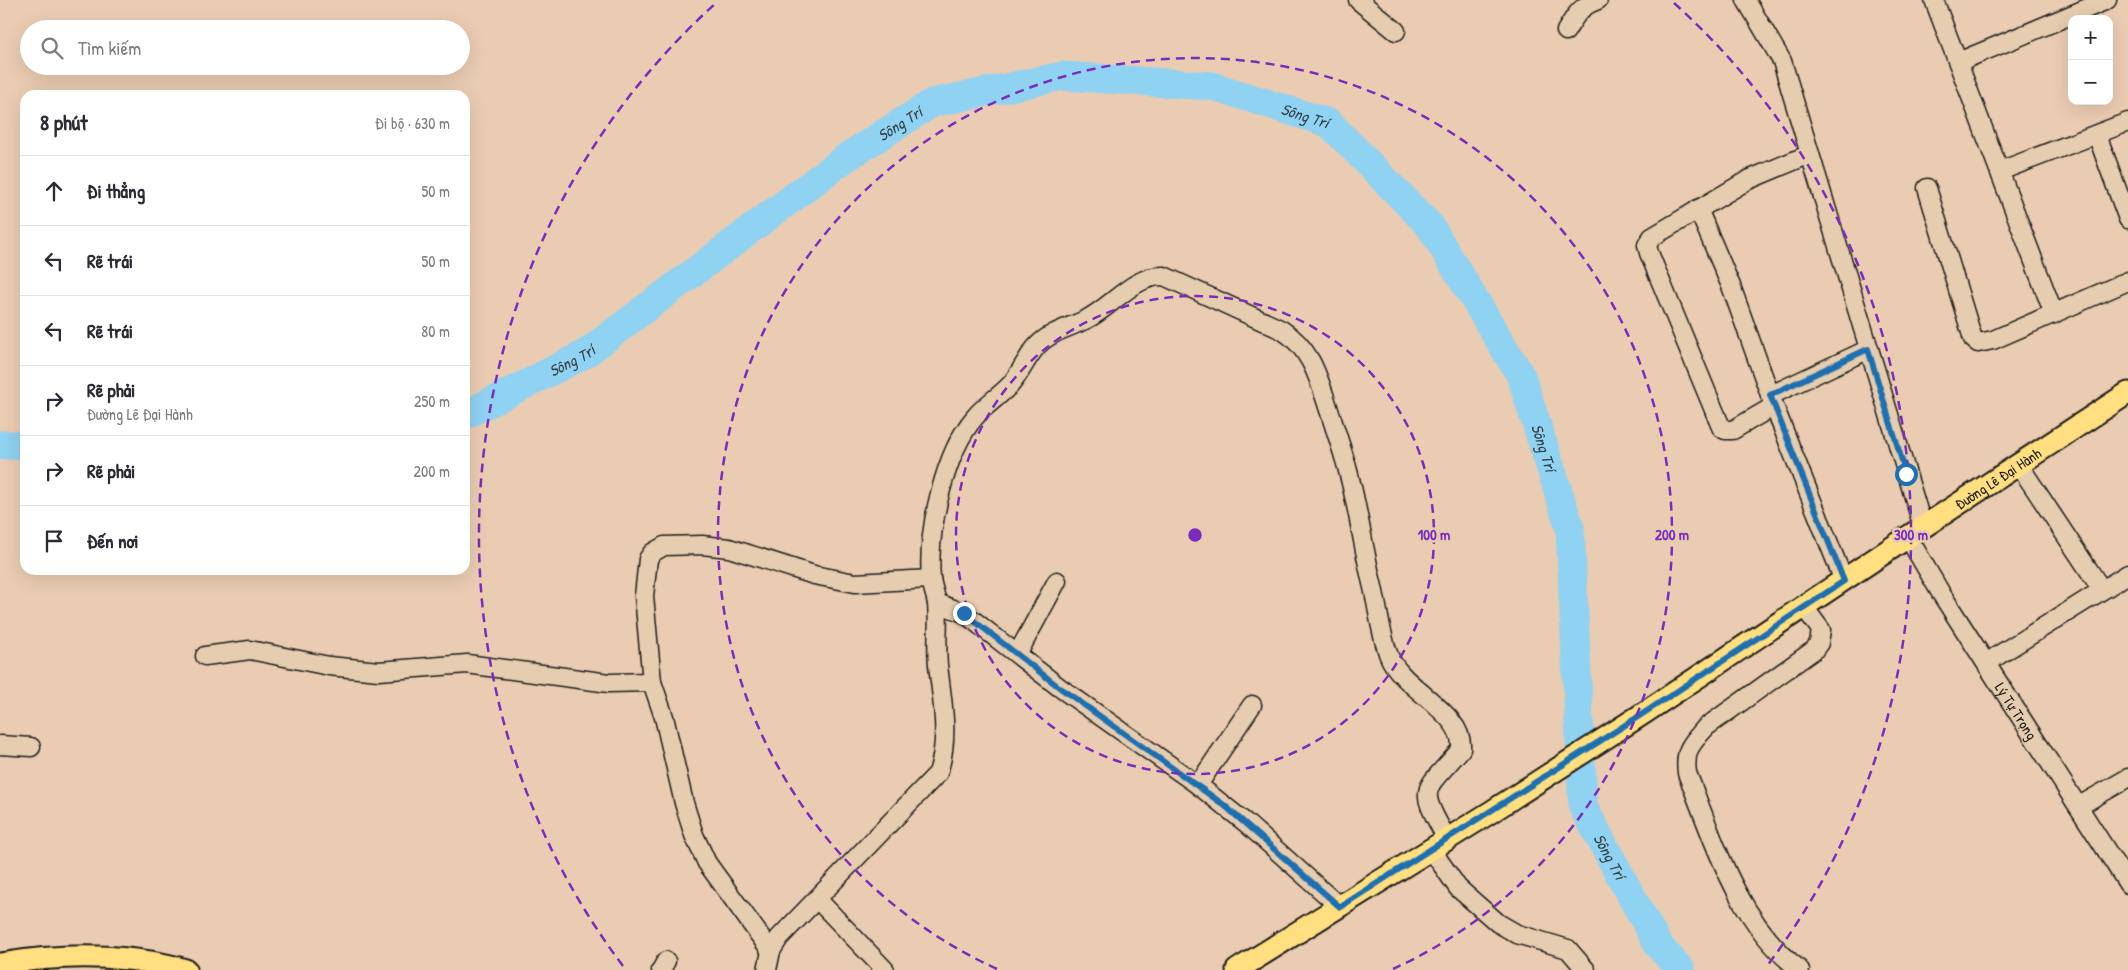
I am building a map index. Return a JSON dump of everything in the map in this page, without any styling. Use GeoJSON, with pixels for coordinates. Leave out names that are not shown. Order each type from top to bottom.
{"type":"FeatureCollection","features":[{"type":"Feature","properties":{"kind":"main road","name":"Đường Lê Đại Hành"},"geometry":{"type":"LineString","coordinates":[[1237,970],[1491,812],[1644,713],[1915,532],[2128,393]]}},
{"type":"Feature","properties":{"kind":"main road"},"geometry":{"type":"LineString","coordinates":[[0,964],[53,957],[105,956],[186,970]]}},
{"type":"Feature","properties":{"kind":"street"},"geometry":{"type":"LineString","coordinates":[[1358,0],[1396,31]]}},
{"type":"Feature","properties":{"kind":"street"},"geometry":{"type":"LineString","coordinates":[[1566,31],[1582,7],[1598,0]]}},
{"type":"Feature","properties":{"kind":"street","name":"Lý Tự Trọng"},"geometry":{"type":"LineString","coordinates":[[1746,0],[1782,61],[1868,349],[1915,532],[1942,595],[2128,884]]}},
{"type":"Feature","properties":{"kind":"street"},"geometry":{"type":"LineString","coordinates":[[1934,0],[2054,314]]}},
{"type":"Feature","properties":{"kind":"street"},"geometry":{"type":"LineString","coordinates":[[1958,62],[2107,0]]}},
{"type":"Feature","properties":{"kind":"street"},"geometry":{"type":"LineString","coordinates":[[2000,171],[2128,122]]}},
{"type":"Feature","properties":{"kind":"street"},"geometry":{"type":"LineString","coordinates":[[2097,135],[2128,219]]}},
{"type":"Feature","properties":{"kind":"street"},"geometry":{"type":"LineString","coordinates":[[1810,154],[1748,180],[1652,237],[1647,245],[1649,253],[1721,427],[1725,430],[1733,430],[1772,401],[1868,349]]}},
{"type":"Feature","properties":{"kind":"street"},"geometry":{"type":"LineString","coordinates":[[1927,188],[1973,339],[1978,343],[1992,340],[2128,281]]}},
{"type":"Feature","properties":{"kind":"street"},"geometry":{"type":"LineString","coordinates":[[1698,209],[1730,286],[1772,401],[1844,581]]}},
{"type":"Feature","properties":{"kind":"street"},"geometry":{"type":"LineString","coordinates":[[767,970],[771,951],[779,938],[818,900],[938,773],[944,755],[945,727],[937,655],[936,603],[931,578],[932,542],[939,500],[950,461],[958,443],[976,416],[1012,383],[1032,353],[1047,337],[1086,320],[1132,287],[1152,276],[1164,276],[1282,330],[1308,354],[1348,471],[1389,658],[1405,679],[1431,700],[1460,732],[1461,749],[1434,778],[1427,796],[1439,844],[1458,888],[1498,923],[1516,934],[1568,949],[1586,970]]}},
{"type":"Feature","properties":{"kind":"street"},"geometry":{"type":"LineString","coordinates":[[2019,465],[2102,590]]}},
{"type":"Feature","properties":{"kind":"street"},"geometry":{"type":"LineString","coordinates":[[771,951],[707,863],[694,835],[684,803],[664,717],[652,682],[644,596],[645,573],[648,560],[652,554],[664,546],[702,545],[728,548],[814,575],[855,583],[931,578]]}},
{"type":"Feature","properties":{"kind":"street"},"geometry":{"type":"LineString","coordinates":[[1986,663],[2128,574]]}},
{"type":"Feature","properties":{"kind":"street"},"geometry":{"type":"LineString","coordinates":[[1018,653],[1058,581]]}},
{"type":"Feature","properties":{"kind":"street"},"geometry":{"type":"LineString","coordinates":[[936,603],[964,613],[1018,653],[1059,687],[1198,785],[1246,823],[1340,907]]}},
{"type":"Feature","properties":{"kind":"street"},"geometry":{"type":"LineString","coordinates":[[1800,970],[1775,949],[1754,921],[1735,890],[1687,774],[1686,766],[1689,748],[1706,728],[1814,650],[1819,643],[1820,630],[1804,607]]}},
{"type":"Feature","properties":{"kind":"street"},"geometry":{"type":"LineString","coordinates":[[206,656],[250,650],[329,666],[379,671],[467,664],[609,683],[652,682]]}},
{"type":"Feature","properties":{"kind":"street"},"geometry":{"type":"LineString","coordinates":[[1198,785],[1252,705]]}},
{"type":"Feature","properties":{"kind":"street"},"geometry":{"type":"LineString","coordinates":[[0,745],[31,746]]}},
{"type":"Feature","properties":{"kind":"street"},"geometry":{"type":"LineString","coordinates":[[2079,806],[2128,778]]}},
{"type":"Feature","properties":{"kind":"street"},"geometry":{"type":"LineString","coordinates":[[818,900],[885,970]]}},
{"type":"Feature","properties":{"kind":"waterway","name":"Sông Trí"},"geometry":{"type":"LineString","coordinates":[[470,412],[585,354],[847,157],[932,103],[1063,76],[1212,86],[1329,123],[1430,226],[1521,376],[1570,528],[1583,807],[1658,945],[1681,970]]}},
{"type":"Feature","properties":{"kind":"waterway","name":"Sông Trí"},"geometry":{"type":"LineString","coordinates":[[0,445],[20,445]]}},
{"type":"Feature","properties":{"kind":"route"},"geometry":{"type":"LineString","coordinates":[[964,613],[1018,653],[1059,687],[1224,805],[1340,907],[1491,812],[1844,581],[1770,395],[1868,349],[1906,474]]}}]}
